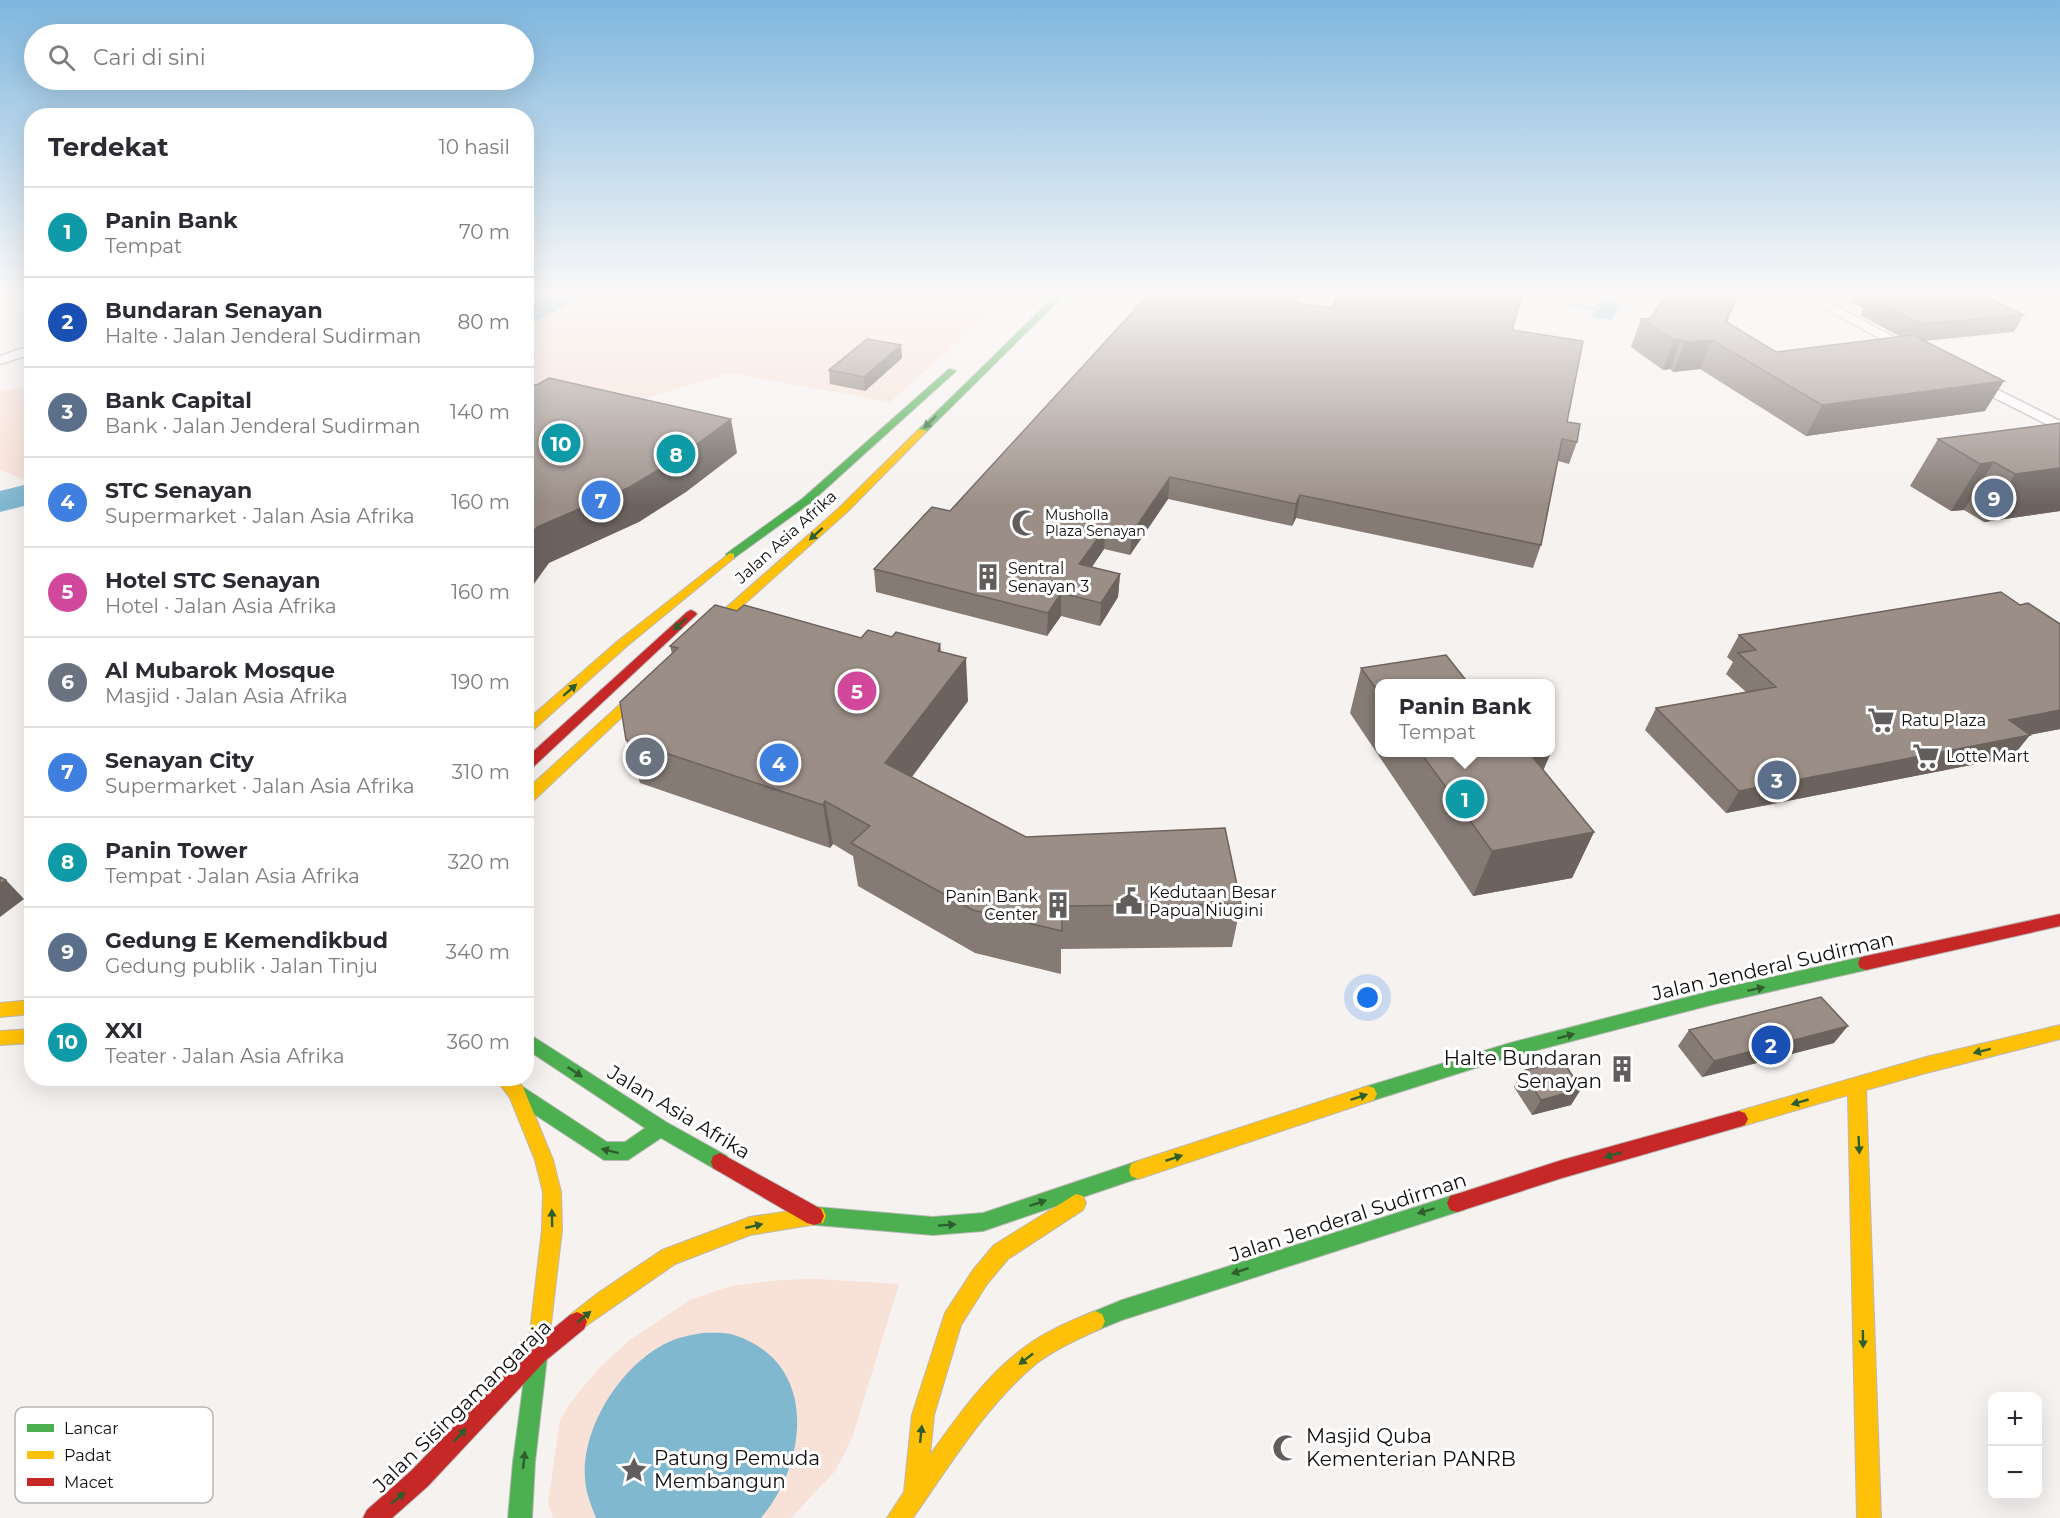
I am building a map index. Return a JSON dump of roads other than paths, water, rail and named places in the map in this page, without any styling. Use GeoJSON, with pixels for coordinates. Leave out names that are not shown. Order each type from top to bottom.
{"type":"FeatureCollection","features":[{"type":"Feature","properties":{"kind":"main road","name":"Jalan Asia Afrika"},"geometry":{"type":"LineString","coordinates":[[534,722],[714,567],[806,501],[959,364]]}},
{"type":"Feature","properties":{"kind":"main road","name":"Jalan Asia Afrika"},"geometry":{"type":"LineString","coordinates":[[686,651],[843,510],[991,364]]}},
{"type":"Feature","properties":{"kind":"main road"},"geometry":{"type":"LineString","coordinates":[[744,579],[763,580]]}},
{"type":"Feature","properties":{"kind":"main road"},"geometry":{"type":"LineString","coordinates":[[534,759],[698,607]]}},
{"type":"Feature","properties":{"kind":"main road"},"geometry":{"type":"LineString","coordinates":[[534,792],[668,667]]}},
{"type":"Feature","properties":{"kind":"main road","name":"Jalan Jenderal Sudirman"},"geometry":{"type":"LineString","coordinates":[[1119,1176],[1360,1096],[1510,1050],[1715,997],[2060,920]]}},
{"type":"Feature","properties":{"kind":"main road"},"geometry":{"type":"LineString","coordinates":[[0,1010],[24,1008]]}},
{"type":"Feature","properties":{"kind":"main road","name":"Jalan Jenderal Sudirman"},"geometry":{"type":"LineString","coordinates":[[915,1492],[958,1434],[1017,1367],[1039,1350],[1076,1329],[1122,1310],[1562,1169],[1926,1065],[2060,1032]]}},
{"type":"Feature","properties":{"kind":"main road"},"geometry":{"type":"LineString","coordinates":[[0,1038],[24,1036]]}},
{"type":"Feature","properties":{"kind":"main road","name":"Jalan Asia Afrika"},"geometry":{"type":"LineString","coordinates":[[534,1044],[660,1128],[814,1216]]}},
{"type":"Feature","properties":{"kind":"main road"},"geometry":{"type":"LineString","coordinates":[[511,1086],[517,1093],[604,1152],[619,1154],[634,1148],[660,1128]]}},
{"type":"Feature","properties":{"kind":"main road"},"geometry":{"type":"LineString","coordinates":[[1857,1086],[1869,1518]]}},
{"type":"Feature","properties":{"kind":"main road"},"geometry":{"type":"LineString","coordinates":[[517,1093],[544,1160],[552,1192],[552,1230],[526,1438],[520,1518]]}},
{"type":"Feature","properties":{"kind":"main road"},"geometry":{"type":"LineString","coordinates":[[914,1518],[923,1414],[952,1320],[980,1278],[1001,1252],[1119,1176]]}},
{"type":"Feature","properties":{"kind":"main road","name":"Jalan Sisingamangaraja"},"geometry":{"type":"LineString","coordinates":[[375,1518],[420,1478],[538,1354],[605,1300],[669,1257],[750,1226],[814,1216],[933,1226],[983,1222],[1119,1176]]}},
{"type":"Feature","properties":{"kind":"main road"},"geometry":{"type":"LineString","coordinates":[[899,1518],[915,1492]]}},
{"type":"Feature","properties":{"kind":"street"},"geometry":{"type":"LineString","coordinates":[[1955,372],[2060,427]]}},
{"type":"Feature","properties":{"kind":"water"},"geometry":{"type":"Polygon","coordinates":[[[702,1333],[734,1335],[761,1348],[781,1367],[792,1390],[797,1416],[796,1443],[789,1470],[777,1495],[761,1518],[596,1518],[587,1492],[585,1470],[587,1448],[594,1425],[605,1404],[635,1366],[652,1352],[675,1340],[702,1333]]]}},
{"type":"Feature","properties":{"kind":"waterway"},"geometry":{"type":"LineString","coordinates":[[0,502],[24,495]]}},
{"type":"Feature","properties":{"kind":"place","name":"XXI"},"geometry":{"type":"Point","coordinates":[561,443]}},
{"type":"Feature","properties":{"kind":"place","name":"Panin Tower"},"geometry":{"type":"Point","coordinates":[676,454]}},
{"type":"Feature","properties":{"kind":"place","name":"Gedung E Kemendikbud"},"geometry":{"type":"Point","coordinates":[1994,498]}},
{"type":"Feature","properties":{"kind":"place","name":"Senayan City"},"geometry":{"type":"Point","coordinates":[601,500]}},
{"type":"Feature","properties":{"kind":"place","name":"Musholla Plaza Senayan"},"geometry":{"type":"Point","coordinates":[1025,523]}},
{"type":"Feature","properties":{"kind":"place","name":"Sentral Senayan 3"},"geometry":{"type":"Point","coordinates":[988,577]}},
{"type":"Feature","properties":{"kind":"place","name":"Hotel STC Senayan"},"geometry":{"type":"Point","coordinates":[857,691]}},
{"type":"Feature","properties":{"kind":"place","name":"Ratu Plaza"},"geometry":{"type":"Point","coordinates":[1881,720]}},
{"type":"Feature","properties":{"kind":"place","name":"Lotte Mart"},"geometry":{"type":"Point","coordinates":[1926,756]}},
{"type":"Feature","properties":{"kind":"place","name":"Al Mubarok Mosque"},"geometry":{"type":"Point","coordinates":[645,757]}},
{"type":"Feature","properties":{"kind":"place","name":"STC Senayan"},"geometry":{"type":"Point","coordinates":[779,763]}},
{"type":"Feature","properties":{"kind":"place","name":"Bank Capital"},"geometry":{"type":"Point","coordinates":[1777,780]}},
{"type":"Feature","properties":{"kind":"place","name":"Panin Bank"},"geometry":{"type":"Point","coordinates":[1465,799]}},
{"type":"Feature","properties":{"kind":"place","name":"Kedutaan Besar Papua Niugini"},"geometry":{"type":"Point","coordinates":[1129,901]}},
{"type":"Feature","properties":{"kind":"place","name":"Panin Bank Center"},"geometry":{"type":"Point","coordinates":[1058,905]}},
{"type":"Feature","properties":{"kind":"place","name":"Bundaran Senayan"},"geometry":{"type":"Point","coordinates":[1771,1045]}},
{"type":"Feature","properties":{"kind":"place","name":"Halte Bundaran Senayan"},"geometry":{"type":"Point","coordinates":[1622,1069]}},
{"type":"Feature","properties":{"kind":"place","name":"Masjid Quba Kementerian PANRB"},"geometry":{"type":"Point","coordinates":[1286,1448]}},
{"type":"Feature","properties":{"kind":"place","name":"Patung Pemuda Membangun"},"geometry":{"type":"Point","coordinates":[634,1470]}}]}
